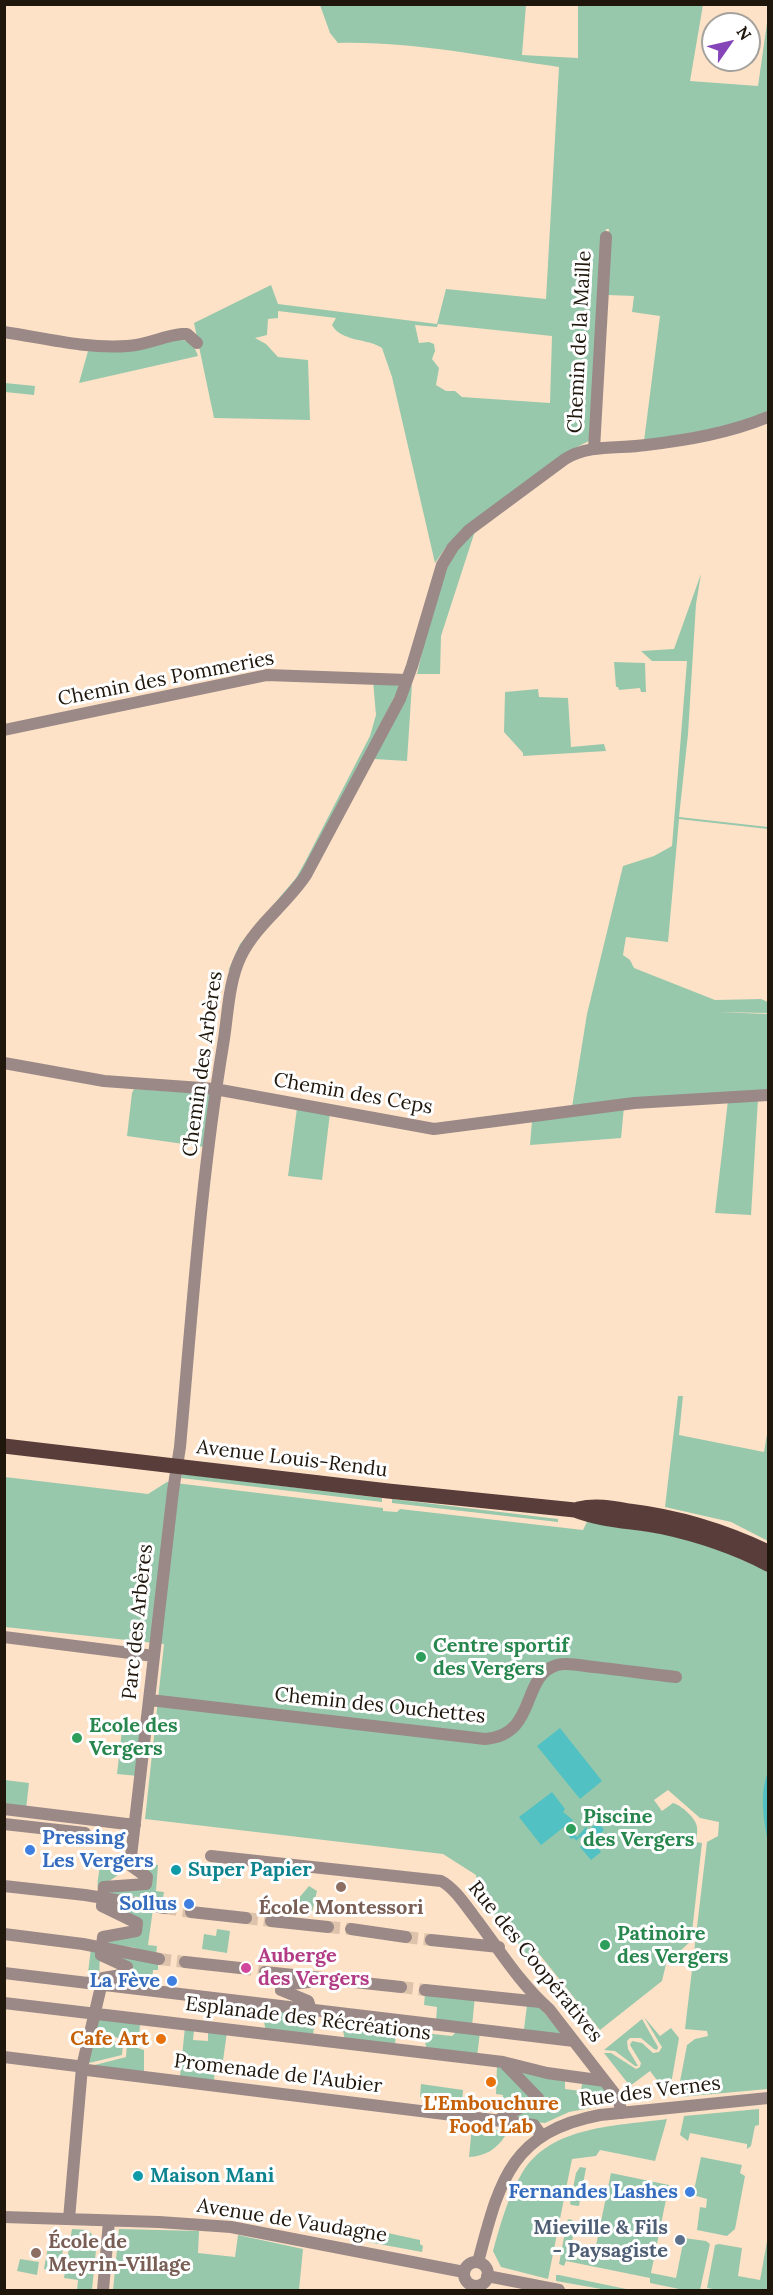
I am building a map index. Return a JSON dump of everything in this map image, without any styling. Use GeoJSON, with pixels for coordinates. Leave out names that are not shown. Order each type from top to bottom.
{"type":"FeatureCollection","features":[{"type":"Feature","properties":{"kind":"main road","name":"Avenue Louis-Rendu"},"geometry":{"type":"LineString","coordinates":[[4,1446],[388,1491],[575,1510],[596,1517],[634,1522],[694,1535],[733,1548],[768,1564]]}},
{"type":"Feature","properties":{"kind":"main road","name":"Avenue Louis-Rendu"},"geometry":{"type":"LineString","coordinates":[[575,1510],[597,1506],[670,1518],[734,1536],[768,1552]]}},
{"type":"Feature","properties":{"kind":"street","name":"Chemin de la Maille"},"geometry":{"type":"LineString","coordinates":[[594,449],[606,237]]}},
{"type":"Feature","properties":{"kind":"street"},"geometry":{"type":"LineString","coordinates":[[4,332],[81,344],[116,346],[147,343],[182,334],[187,334],[197,342]]}},
{"type":"Feature","properties":{"kind":"street","name":"Chemin de la Maille"},"geometry":{"type":"LineString","coordinates":[[407,680],[436,581],[445,559],[469,530],[565,459],[580,451],[682,440],[726,432],[768,417]]}},
{"type":"Feature","properties":{"kind":"street","name":"Chemin des Pommeries"},"geometry":{"type":"LineString","coordinates":[[4,730],[267,675],[407,680]]}},
{"type":"Feature","properties":{"kind":"street","name":"Chemin des Arbères"},"geometry":{"type":"LineString","coordinates":[[177,1466],[215,1089],[232,982],[241,955],[253,937],[306,875],[400,699],[407,680]]}},
{"type":"Feature","properties":{"kind":"street","name":"Chemin des Ceps"},"geometry":{"type":"LineString","coordinates":[[4,1063],[104,1081],[215,1089],[434,1129],[634,1103],[768,1095]]}},
{"type":"Feature","properties":{"kind":"street","name":"Parc des Arbères"},"geometry":{"type":"LineString","coordinates":[[103,1899],[104,1887],[146,1884],[147,1877],[130,1865],[177,1466]]}},
{"type":"Feature","properties":{"kind":"street"},"geometry":{"type":"LineString","coordinates":[[4,1637],[154,1656]]}},
{"type":"Feature","properties":{"kind":"street","name":"Chemin des Ouchettes"},"geometry":{"type":"LineString","coordinates":[[150,1700],[485,1739],[502,1736],[515,1727],[525,1712],[532,1691],[544,1674],[556,1665],[577,1665],[676,1677]]}},
{"type":"Feature","properties":{"kind":"street"},"geometry":{"type":"LineString","coordinates":[[4,1809],[135,1825]]}},
{"type":"Feature","properties":{"kind":"street"},"geometry":{"type":"LineString","coordinates":[[4,1824],[85,1833]]}},
{"type":"Feature","properties":{"kind":"street","name":"Rue des Coopératives"},"geometry":{"type":"LineString","coordinates":[[211,1856],[441,1881],[447,1884],[618,2098],[622,2113]]}},
{"type":"Feature","properties":{"kind":"street"},"geometry":{"type":"LineString","coordinates":[[4,1886],[165,1908]]}},
{"type":"Feature","properties":{"kind":"street"},"geometry":{"type":"LineString","coordinates":[[69,2219],[82,2067],[101,1984],[103,1978],[127,1974],[127,1967],[101,1955],[103,1937],[136,1931],[137,1923],[102,1906],[103,1899]]}},
{"type":"Feature","properties":{"kind":"street"},"geometry":{"type":"LineString","coordinates":[[191,1912],[246,1918]]}},
{"type":"Feature","properties":{"kind":"street"},"geometry":{"type":"LineString","coordinates":[[271,1921],[328,1926]]}},
{"type":"Feature","properties":{"kind":"street"},"geometry":{"type":"LineString","coordinates":[[351,1929],[406,1937]]}},
{"type":"Feature","properties":{"kind":"street"},"geometry":{"type":"LineString","coordinates":[[4,1934],[83,1944],[159,1959]]}},
{"type":"Feature","properties":{"kind":"street"},"geometry":{"type":"LineString","coordinates":[[431,1940],[499,1947]]}},
{"type":"Feature","properties":{"kind":"street"},"geometry":{"type":"LineString","coordinates":[[185,1962],[240,1968]]}},
{"type":"Feature","properties":{"kind":"street"},"geometry":{"type":"LineString","coordinates":[[265,1972],[316,1977],[309,1982],[282,1985],[281,1990],[308,2001],[311,2010]]}},
{"type":"Feature","properties":{"kind":"street","name":"Esplanade des Récréations"},"geometry":{"type":"LineString","coordinates":[[4,1973],[574,2041]]}},
{"type":"Feature","properties":{"kind":"street"},"geometry":{"type":"LineString","coordinates":[[345,1981],[401,1987]]}},
{"type":"Feature","properties":{"kind":"street"},"geometry":{"type":"LineString","coordinates":[[425,1990],[540,2002]]}},
{"type":"Feature","properties":{"kind":"street","name":"Esplanade des Récréations"},"geometry":{"type":"LineString","coordinates":[[4,2003],[503,2062],[547,2073],[605,2081]]}},
{"type":"Feature","properties":{"kind":"street","name":"Promenade de l'Aubier"},"geometry":{"type":"LineString","coordinates":[[4,2057],[82,2067],[87,2070],[534,2125],[542,2136]]}},
{"type":"Feature","properties":{"kind":"street"},"geometry":{"type":"LineString","coordinates":[[498,2120],[538,2098],[503,2062]]}},
{"type":"Feature","properties":{"kind":"street","name":"Rue des Vernes"},"geometry":{"type":"LineString","coordinates":[[478,2262],[491,2212],[503,2180],[521,2154],[542,2136],[577,2120],[622,2113],[768,2098]]}},
{"type":"Feature","properties":{"kind":"street","name":"Avenue de Vaudagne"},"geometry":{"type":"LineString","coordinates":[[4,2217],[166,2222],[240,2228],[464,2272]]}},
{"type":"Feature","properties":{"kind":"street"},"geometry":{"type":"LineString","coordinates":[[103,2290],[109,2221]]}},
{"type":"Feature","properties":{"kind":"street"},"geometry":{"type":"LineString","coordinates":[[478,2262],[485,2267],[487,2276],[482,2283],[473,2288],[467,2282],[464,2272],[470,2263],[478,2262]]}},
{"type":"Feature","properties":{"kind":"street"},"geometry":{"type":"LineString","coordinates":[[487,2276],[558,2290]]}},
{"type":"Feature","properties":{"kind":"green space"},"geometry":{"type":"Polygon","coordinates":[[[320,5],[526,5],[522,55],[578,58],[578,5],[703,5],[690,81],[758,86],[768,16],[768,412],[735,425],[644,441],[660,316],[632,312],[634,296],[608,295],[609,229],[606,229],[591,440],[575,448],[463,530],[446,547],[435,563],[392,377],[382,348],[342,334],[332,325],[336,318],[278,311],[278,318],[268,319],[267,335],[255,338],[266,344],[278,357],[308,360],[310,420],[214,418],[194,323],[271,285],[278,304],[437,324],[446,289],[546,299],[559,67],[394,44],[338,43],[330,33],[320,5]],[[438,324],[437,327],[415,325],[419,343],[434,344],[435,351],[432,359],[439,368],[436,385],[446,391],[455,391],[462,397],[550,403],[552,336],[438,324]]]}},
{"type":"Feature","properties":{"kind":"green space"},"geometry":{"type":"Polygon","coordinates":[[[173,339],[189,342],[198,356],[79,383],[88,351],[173,339]]]}},
{"type":"Feature","properties":{"kind":"green space"},"geometry":{"type":"Polygon","coordinates":[[[5,383],[35,386],[34,395],[5,392],[5,383]]]}},
{"type":"Feature","properties":{"kind":"green space"},"geometry":{"type":"Polygon","coordinates":[[[475,531],[441,636],[440,674],[417,674],[426,635],[447,568],[453,554],[475,531]]]}},
{"type":"Feature","properties":{"kind":"green space"},"geometry":{"type":"Polygon","coordinates":[[[701,574],[696,604],[688,734],[679,817],[768,827],[768,829],[679,819],[668,942],[626,937],[623,955],[630,960],[634,968],[715,1000],[761,999],[768,1002],[768,1013],[716,1012],[768,1014],[768,1091],[572,1107],[587,1014],[623,866],[654,856],[672,846],[687,661],[652,661],[641,651],[674,649],[701,574]]]}},
{"type":"Feature","properties":{"kind":"green space"},"geometry":{"type":"Polygon","coordinates":[[[614,662],[645,663],[646,692],[641,692],[640,688],[619,690],[616,687],[614,662]]]}},
{"type":"Feature","properties":{"kind":"green space"},"geometry":{"type":"Polygon","coordinates":[[[373,681],[398,685],[399,688],[308,866],[228,971],[240,944],[296,878],[370,736],[376,715],[373,681]]]}},
{"type":"Feature","properties":{"kind":"green space"},"geometry":{"type":"Polygon","coordinates":[[[412,684],[407,761],[374,759],[412,684]]]}},
{"type":"Feature","properties":{"kind":"green space"},"geometry":{"type":"Polygon","coordinates":[[[538,689],[539,697],[568,698],[571,747],[604,744],[606,751],[523,756],[523,753],[504,732],[505,692],[538,689]]]}},
{"type":"Feature","properties":{"kind":"green space"},"geometry":{"type":"Polygon","coordinates":[[[134,1089],[210,1094],[205,1147],[127,1136],[134,1089]]]}},
{"type":"Feature","properties":{"kind":"green space"},"geometry":{"type":"Polygon","coordinates":[[[758,1099],[751,1215],[715,1213],[728,1100],[758,1099]]]}},
{"type":"Feature","properties":{"kind":"green space"},"geometry":{"type":"Polygon","coordinates":[[[624,1107],[621,1138],[530,1145],[532,1121],[624,1107]]]}},
{"type":"Feature","properties":{"kind":"green space"},"geometry":{"type":"Polygon","coordinates":[[[297,1108],[330,1113],[322,1180],[288,1176],[297,1108]]]}},
{"type":"Feature","properties":{"kind":"green space"},"geometry":{"type":"Polygon","coordinates":[[[678,1396],[683,1396],[679,1435],[764,1452],[768,1428],[768,1541],[731,1522],[665,1507],[678,1396]]]}},
{"type":"Feature","properties":{"kind":"green space"},"geometry":{"type":"Polygon","coordinates":[[[182,1474],[382,1498],[382,1502],[181,1478],[182,1474]]]}},
{"type":"Feature","properties":{"kind":"green space","name":"Centre sportif des Vergers"},"geometry":{"type":"Polygon","coordinates":[[[5,1477],[148,1494],[167,1482],[383,1508],[383,1511],[397,1512],[400,1509],[583,1530],[587,1522],[664,1534],[713,1547],[768,1571],[768,2089],[680,2097],[678,2092],[687,2045],[695,2039],[708,2036],[707,2031],[685,2029],[707,1842],[718,1836],[719,1822],[700,1818],[668,1790],[654,1800],[662,1811],[673,1803],[688,1812],[696,1823],[696,1842],[702,1843],[691,1941],[666,1964],[662,1981],[600,2030],[536,1950],[528,1956],[479,1895],[476,1875],[443,1854],[145,1819],[164,1644],[5,1627],[5,1477]]]}},
{"type":"Feature","properties":{"kind":"green space"},"geometry":{"type":"Polygon","coordinates":[[[392,1499],[558,1519],[558,1522],[392,1503],[392,1499]]]}},
{"type":"Feature","properties":{"kind":"green space"},"geometry":{"type":"Polygon","coordinates":[[[123,1721],[144,1724],[138,1776],[117,1774],[123,1721]]]}},
{"type":"Feature","properties":{"kind":"green space"},"geometry":{"type":"Polygon","coordinates":[[[5,1780],[29,1783],[26,1809],[5,1807],[5,1780]]]}},
{"type":"Feature","properties":{"kind":"green space"},"geometry":{"type":"Polygon","coordinates":[[[98,1857],[128,1861],[120,1873],[98,1890],[99,1866],[98,1857]]]}},
{"type":"Feature","properties":{"kind":"green space"},"geometry":{"type":"Polygon","coordinates":[[[132,1861],[158,1865],[156,1891],[164,1892],[162,1904],[142,1897],[105,1895],[106,1889],[148,1886],[132,1861]]]}},
{"type":"Feature","properties":{"kind":"green space"},"geometry":{"type":"Polygon","coordinates":[[[309,1886],[317,1891],[312,1912],[304,1912],[293,1905],[309,1886]]]}},
{"type":"Feature","properties":{"kind":"green space"},"geometry":{"type":"Polygon","coordinates":[[[105,1901],[153,1909],[148,1945],[157,1946],[156,1955],[132,1947],[104,1945],[105,1938],[137,1934],[105,1901]]]}},
{"type":"Feature","properties":{"kind":"green space"},"geometry":{"type":"Polygon","coordinates":[[[217,1929],[230,1931],[227,1953],[202,1949],[204,1934],[216,1936],[217,1929]]]}},
{"type":"Feature","properties":{"kind":"green space"},"geometry":{"type":"Polygon","coordinates":[[[91,1948],[100,1950],[99,1982],[87,1981],[91,1948]]]}},
{"type":"Feature","properties":{"kind":"green space"},"geometry":{"type":"Polygon","coordinates":[[[104,1951],[158,1961],[158,1970],[153,1970],[152,1986],[104,1983],[128,1977],[104,1951]]]}},
{"type":"Feature","properties":{"kind":"green space"},"geometry":{"type":"Polygon","coordinates":[[[425,1994],[475,1996],[472,2026],[436,2022],[437,2007],[424,2005],[425,1994]]]}},
{"type":"Feature","properties":{"kind":"green space"},"geometry":{"type":"Polygon","coordinates":[[[537,2004],[564,2037],[524,2029],[527,2005],[537,2004]]]}},
{"type":"Feature","properties":{"kind":"green space"},"geometry":{"type":"Polygon","coordinates":[[[261,2006],[316,2013],[313,2035],[266,2032],[261,2006]]]}},
{"type":"Feature","properties":{"kind":"green space"},"geometry":{"type":"Polygon","coordinates":[[[340,2015],[384,2021],[390,2029],[396,2030],[395,2047],[345,2041],[340,2015]]]}},
{"type":"Feature","properties":{"kind":"green space"},"geometry":{"type":"Polygon","coordinates":[[[96,2017],[140,2025],[138,2048],[144,2050],[144,2076],[87,2067],[126,2057],[127,2043],[94,2026],[96,2017]]]}},
{"type":"Feature","properties":{"kind":"green space"},"geometry":{"type":"Polygon","coordinates":[[[644,2017],[660,2036],[671,2028],[679,2038],[669,2096],[650,2071],[630,2086],[604,2053],[611,2053],[636,2069],[641,2063],[630,2045],[632,2041],[642,2043],[653,2053],[659,2052],[662,2047],[644,2017]]]}},
{"type":"Feature","properties":{"kind":"green space"},"geometry":{"type":"Polygon","coordinates":[[[642,2019],[658,2047],[657,2050],[654,2049],[641,2038],[630,2038],[627,2041],[628,2049],[638,2066],[615,2051],[604,2050],[642,2019]]]}},
{"type":"Feature","properties":{"kind":"green space"},"geometry":{"type":"Polygon","coordinates":[[[185,2027],[194,2031],[193,2040],[208,2041],[208,2033],[227,2032],[222,2068],[215,2068],[214,2080],[180,2076],[185,2027]]]}},
{"type":"Feature","properties":{"kind":"green space"},"geometry":{"type":"Polygon","coordinates":[[[93,2030],[123,2045],[122,2055],[85,2064],[93,2030]]]}},
{"type":"Feature","properties":{"kind":"green space"},"geometry":{"type":"Polygon","coordinates":[[[458,2030],[480,2032],[477,2057],[427,2051],[423,2033],[452,2036],[458,2030]]]}},
{"type":"Feature","properties":{"kind":"green space"},"geometry":{"type":"Polygon","coordinates":[[[497,2064],[565,2081],[565,2089],[581,2091],[582,2084],[586,2080],[599,2082],[613,2100],[607,2105],[569,2112],[545,2123],[503,2119],[501,2116],[503,2095],[496,2094],[497,2064]]]}},
{"type":"Feature","properties":{"kind":"green space"},"geometry":{"type":"Polygon","coordinates":[[[421,2084],[463,2090],[462,2102],[420,2097],[421,2084]]]}},
{"type":"Feature","properties":{"kind":"green space"},"geometry":{"type":"Polygon","coordinates":[[[759,2109],[759,2125],[755,2126],[751,2146],[747,2149],[747,2144],[690,2133],[688,2141],[680,2135],[684,2116],[759,2109]]]}},
{"type":"Feature","properties":{"kind":"green space"},"geometry":{"type":"Polygon","coordinates":[[[667,2119],[655,2161],[600,2150],[596,2156],[572,2159],[548,2279],[501,2267],[493,2251],[502,2221],[517,2182],[535,2157],[550,2145],[587,2131],[667,2119]]]}},
{"type":"Feature","properties":{"kind":"green space"},"geometry":{"type":"Polygon","coordinates":[[[472,2126],[500,2130],[505,2136],[490,2151],[469,2157],[472,2126]]]}},
{"type":"Feature","properties":{"kind":"green space"},"geometry":{"type":"Polygon","coordinates":[[[701,2157],[742,2165],[740,2173],[745,2176],[735,2229],[727,2236],[697,2230],[700,2207],[706,2208],[707,2199],[693,2195],[701,2157]]]}},
{"type":"Feature","properties":{"kind":"green space"},"geometry":{"type":"Polygon","coordinates":[[[580,2167],[586,2168],[579,2206],[571,2205],[576,2173],[580,2167]]]}},
{"type":"Feature","properties":{"kind":"green space"},"geometry":{"type":"Polygon","coordinates":[[[611,2173],[669,2185],[651,2273],[676,2278],[684,2238],[706,2241],[710,2244],[700,2290],[684,2290],[650,2283],[650,2278],[566,2261],[564,2266],[559,2264],[569,2219],[575,2226],[569,2256],[593,2260],[611,2173]]]}},
{"type":"Feature","properties":{"kind":"green space"},"geometry":{"type":"Polygon","coordinates":[[[72,2229],[88,2230],[97,2240],[92,2290],[77,2290],[78,2280],[64,2278],[72,2229]]]}},
{"type":"Feature","properties":{"kind":"green space"},"geometry":{"type":"Polygon","coordinates":[[[119,2229],[199,2231],[198,2253],[235,2257],[238,2235],[303,2249],[299,2290],[113,2290],[119,2229]]]}},
{"type":"Feature","properties":{"kind":"green space"},"geometry":{"type":"Polygon","coordinates":[[[374,2230],[420,2240],[423,2246],[422,2252],[368,2242],[374,2230]]]}},
{"type":"Feature","properties":{"kind":"green space"},"geometry":{"type":"Polygon","coordinates":[[[768,2236],[768,2290],[707,2288],[715,2245],[719,2244],[742,2248],[738,2276],[760,2280],[768,2236]]]}},
{"type":"Feature","properties":{"kind":"green space"},"geometry":{"type":"Polygon","coordinates":[[[49,2241],[64,2244],[59,2272],[44,2269],[49,2241]]]}},
{"type":"Feature","properties":{"kind":"green space"},"geometry":{"type":"Polygon","coordinates":[[[20,2259],[39,2262],[37,2275],[17,2271],[20,2259]]]}},
{"type":"Feature","properties":{"kind":"green space"},"geometry":{"type":"Polygon","coordinates":[[[556,2275],[631,2290],[607,2290],[556,2281],[556,2275]]]}},
{"type":"Feature","properties":{"kind":"water"},"geometry":{"type":"Polygon","coordinates":[[[560,1728],[602,1781],[580,1799],[537,1746],[560,1728]]]}},
{"type":"Feature","properties":{"kind":"water"},"geometry":{"type":"Polygon","coordinates":[[[768,1772],[768,1843],[763,1798],[768,1772]]]}},
{"type":"Feature","properties":{"kind":"water","name":"Piscine des Vergers"},"geometry":{"type":"Polygon","coordinates":[[[552,1792],[565,1809],[563,1812],[573,1820],[541,1845],[519,1817],[552,1792]]]}},
{"type":"Feature","properties":{"kind":"water"},"geometry":{"type":"Polygon","coordinates":[[[598,1822],[604,1830],[601,1833],[610,1841],[601,1848],[597,1846],[601,1852],[591,1860],[580,1847],[586,1840],[580,1837],[576,1841],[574,1838],[571,1839],[565,1831],[567,1829],[577,1837],[586,1827],[590,1832],[598,1822]]]}},
{"type":"Feature","properties":{"kind":"tunnel"},"geometry":{"type":"LineString","coordinates":[[165,1908],[191,1912]]}},
{"type":"Feature","properties":{"kind":"tunnel"},"geometry":{"type":"LineString","coordinates":[[246,1918],[271,1921]]}},
{"type":"Feature","properties":{"kind":"tunnel"},"geometry":{"type":"LineString","coordinates":[[328,1927],[351,1929]]}},
{"type":"Feature","properties":{"kind":"tunnel"},"geometry":{"type":"LineString","coordinates":[[406,1937],[431,1940]]}},
{"type":"Feature","properties":{"kind":"tunnel"},"geometry":{"type":"LineString","coordinates":[[159,1959],[185,1962]]}},
{"type":"Feature","properties":{"kind":"tunnel"},"geometry":{"type":"LineString","coordinates":[[240,1968],[265,1972]]}},
{"type":"Feature","properties":{"kind":"tunnel"},"geometry":{"type":"LineString","coordinates":[[322,1978],[345,1981]]}},
{"type":"Feature","properties":{"kind":"tunnel"},"geometry":{"type":"LineString","coordinates":[[401,1987],[425,1990]]}},
{"type":"Feature","properties":{"kind":"place","name":"Centre sportif des Vergers"},"geometry":{"type":"Point","coordinates":[421,1657]}},
{"type":"Feature","properties":{"kind":"place","name":"Ecole des Vergers"},"geometry":{"type":"Point","coordinates":[77,1738]}},
{"type":"Feature","properties":{"kind":"place","name":"Piscine des Vergers"},"geometry":{"type":"Point","coordinates":[571,1829]}},
{"type":"Feature","properties":{"kind":"place","name":"Pressing Les Vergers"},"geometry":{"type":"Point","coordinates":[30,1850]}},
{"type":"Feature","properties":{"kind":"place","name":"Super Papier"},"geometry":{"type":"Point","coordinates":[176,1870]}},
{"type":"Feature","properties":{"kind":"place","name":"École Montessori"},"geometry":{"type":"Point","coordinates":[341,1887]}},
{"type":"Feature","properties":{"kind":"place","name":"Sollus"},"geometry":{"type":"Point","coordinates":[189,1904]}},
{"type":"Feature","properties":{"kind":"place","name":"Patinoire des Vergers"},"geometry":{"type":"Point","coordinates":[605,1945]}},
{"type":"Feature","properties":{"kind":"place","name":"Auberge des Vergers"},"geometry":{"type":"Point","coordinates":[246,1968]}},
{"type":"Feature","properties":{"kind":"place","name":"La Fève"},"geometry":{"type":"Point","coordinates":[172,1981]}},
{"type":"Feature","properties":{"kind":"place","name":"Cafe Art"},"geometry":{"type":"Point","coordinates":[161,2039]}},
{"type":"Feature","properties":{"kind":"place","name":"L'Embouchure Food Lab"},"geometry":{"type":"Point","coordinates":[491,2082]}},
{"type":"Feature","properties":{"kind":"place","name":"Maison Mani"},"geometry":{"type":"Point","coordinates":[138,2176]}},
{"type":"Feature","properties":{"kind":"place","name":"Fernandes Lashes"},"geometry":{"type":"Point","coordinates":[690,2192]}},
{"type":"Feature","properties":{"kind":"place","name":"Mieville & Fils - Paysagiste"},"geometry":{"type":"Point","coordinates":[680,2240]}},
{"type":"Feature","properties":{"kind":"place","name":"École de Meyrin-Village"},"geometry":{"type":"Point","coordinates":[36,2253]}}]}
